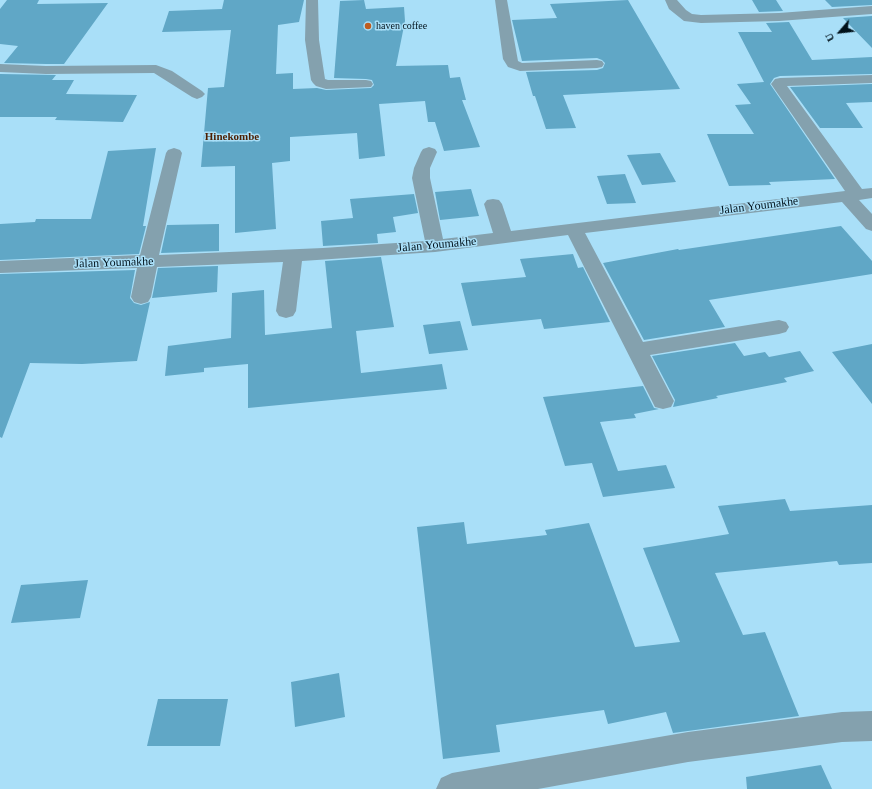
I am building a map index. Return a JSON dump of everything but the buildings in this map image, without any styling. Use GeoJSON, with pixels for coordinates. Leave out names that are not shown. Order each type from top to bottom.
{"type":"FeatureCollection","features":[{"type":"Feature","properties":{"kind":"street"},"geometry":{"type":"LineString","coordinates":[[312,0],[312,40],[318,80],[326,85],[366,84]]}},
{"type":"Feature","properties":{"kind":"street"},"geometry":{"type":"LineString","coordinates":[[501,0],[510,58],[513,64],[520,67],[596,64]]}},
{"type":"Feature","properties":{"kind":"street"},"geometry":{"type":"LineString","coordinates":[[671,0],[681,14],[689,18],[701,19],[779,17],[872,10]]}},
{"type":"Feature","properties":{"kind":"street"},"geometry":{"type":"LineString","coordinates":[[0,68],[46,70],[156,69],[167,74],[197,94]]}},
{"type":"Feature","properties":{"kind":"street"},"geometry":{"type":"LineString","coordinates":[[872,79],[793,81],[780,82],[778,84],[858,194],[872,225]]}},
{"type":"Feature","properties":{"kind":"street"},"geometry":{"type":"LineString","coordinates":[[429,152],[422,168],[420,178],[435,246]]}},
{"type":"Feature","properties":{"kind":"street"},"geometry":{"type":"LineString","coordinates":[[141,297],[174,153]]}},
{"type":"Feature","properties":{"kind":"street","name":"Jalan Youmakhe"},"geometry":{"type":"LineString","coordinates":[[0,267],[148,262],[435,246],[858,194]]}},
{"type":"Feature","properties":{"kind":"street"},"geometry":{"type":"LineString","coordinates":[[493,204],[504,238]]}},
{"type":"Feature","properties":{"kind":"street"},"geometry":{"type":"LineString","coordinates":[[574,229],[663,401]]}},
{"type":"Feature","properties":{"kind":"street"},"geometry":{"type":"LineString","coordinates":[[286,311],[292,255]]}},
{"type":"Feature","properties":{"kind":"street"},"geometry":{"type":"LineString","coordinates":[[637,350],[779,327]]}},
{"type":"Feature","properties":{"kind":"street"},"geometry":{"type":"LineString","coordinates":[[452,789],[688,747],[842,727],[872,726]]}},
{"type":"Feature","properties":{"kind":"place","name":"haven coffee"},"geometry":{"type":"Point","coordinates":[368,26]}},
{"type":"Feature","properties":{"kind":"district","name":"Hinekombe"},"geometry":{"type":"Point","coordinates":[232,137]}}]}
